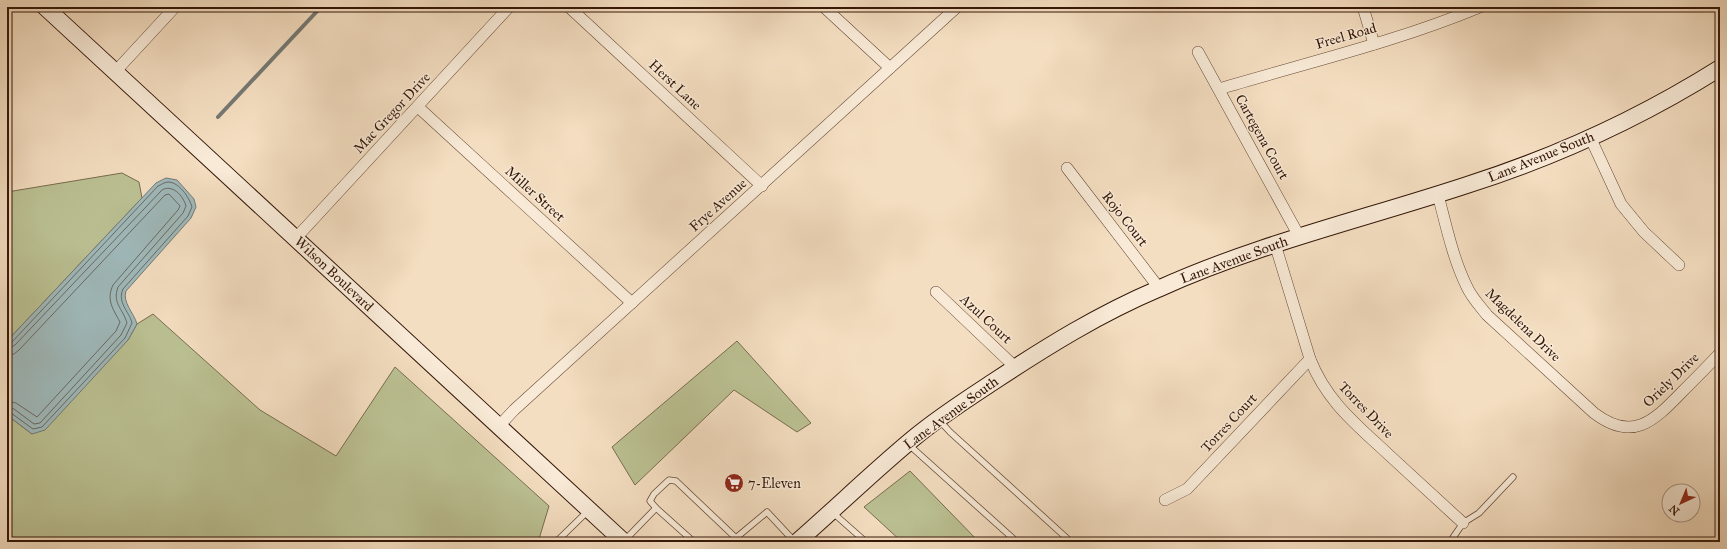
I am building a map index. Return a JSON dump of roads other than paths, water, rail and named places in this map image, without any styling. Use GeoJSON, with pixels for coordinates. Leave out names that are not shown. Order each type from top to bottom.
{"type":"FeatureCollection","features":[{"type":"Feature","properties":{"kind":"street","name":"Wilson Boulevard"},"geometry":{"type":"LineString","coordinates":[[45,7],[624,542]]}},
{"type":"Feature","properties":{"kind":"street"},"geometry":{"type":"LineString","coordinates":[[115,72],[176,7]]}},
{"type":"Feature","properties":{"kind":"street","name":"Mac Gregor Drive"},"geometry":{"type":"LineString","coordinates":[[296,238],[509,7]]}},
{"type":"Feature","properties":{"kind":"street","name":"Herst Lane"},"geometry":{"type":"LineString","coordinates":[[568,7],[762,186]]}},
{"type":"Feature","properties":{"kind":"street"},"geometry":{"type":"LineString","coordinates":[[824,7],[890,68]]}},
{"type":"Feature","properties":{"kind":"street","name":"Frye Avenue"},"geometry":{"type":"LineString","coordinates":[[499,426],[514,410],[957,7]]}},
{"type":"Feature","properties":{"kind":"street"},"geometry":{"type":"LineString","coordinates":[[1363,7],[1374,44]]}},
{"type":"Feature","properties":{"kind":"street","name":"Freel Road"},"geometry":{"type":"LineString","coordinates":[[1219,89],[1374,44],[1447,21],[1480,7]]}},
{"type":"Feature","properties":{"kind":"street","name":"Cartegena Court"},"geometry":{"type":"LineString","coordinates":[[1198,52],[1299,236]]}},
{"type":"Feature","properties":{"kind":"street","name":"Lane Avenue South"},"geometry":{"type":"LineString","coordinates":[[796,542],[907,444],[939,419],[1054,342],[1107,312],[1159,288],[1275,244],[1438,195],[1492,176],[1590,137],[1650,109],[1720,68]]}},
{"type":"Feature","properties":{"kind":"street","name":"Miller Street"},"geometry":{"type":"LineString","coordinates":[[418,107],[632,303]]}},
{"type":"Feature","properties":{"kind":"street"},"geometry":{"type":"LineString","coordinates":[[1590,137],[1621,204],[1644,232],[1679,265]]}},
{"type":"Feature","properties":{"kind":"street","name":"Rojo Court"},"geometry":{"type":"LineString","coordinates":[[1067,168],[1159,288]]}},
{"type":"Feature","properties":{"kind":"street","name":"Magdelena Drive"},"geometry":{"type":"LineString","coordinates":[[1438,195],[1459,268],[1467,288],[1476,302],[1487,315],[1594,413],[1607,422],[1618,426]]}},
{"type":"Feature","properties":{"kind":"street","name":"Torres Drive"},"geometry":{"type":"LineString","coordinates":[[1275,244],[1315,373],[1335,404],[1463,524]]}},
{"type":"Feature","properties":{"kind":"street","name":"Azul Court"},"geometry":{"type":"LineString","coordinates":[[936,292],[1015,367]]}},
{"type":"Feature","properties":{"kind":"street","name":"Oriely Drive"},"geometry":{"type":"LineString","coordinates":[[1618,426],[1630,427],[1645,424],[1661,414],[1720,353]]}},
{"type":"Feature","properties":{"kind":"street","name":"Torres Court"},"geometry":{"type":"LineString","coordinates":[[1165,500],[1187,489],[1310,359]]}},
{"type":"Feature","properties":{"kind":"lane"},"geometry":{"type":"LineString","coordinates":[[939,419],[950,432],[1071,542]]}},
{"type":"Feature","properties":{"kind":"lane"},"geometry":{"type":"LineString","coordinates":[[907,444],[1017,542]]}},
{"type":"Feature","properties":{"kind":"lane"},"geometry":{"type":"LineString","coordinates":[[1450,542],[1463,524],[1479,513],[1513,477]]}},
{"type":"Feature","properties":{"kind":"lane"},"geometry":{"type":"LineString","coordinates":[[694,542],[650,501],[654,494],[669,480],[676,481],[736,538]]}},
{"type":"Feature","properties":{"kind":"lane"},"geometry":{"type":"LineString","coordinates":[[624,542],[656,508]]}},
{"type":"Feature","properties":{"kind":"lane"},"geometry":{"type":"LineString","coordinates":[[556,542],[589,510]]}},
{"type":"Feature","properties":{"kind":"lane"},"geometry":{"type":"LineString","coordinates":[[832,511],[866,542]]}},
{"type":"Feature","properties":{"kind":"lane"},"geometry":{"type":"LineString","coordinates":[[731,542],[767,512],[796,542]]}},
{"type":"Feature","properties":{"kind":"water"},"geometry":{"type":"Polygon","coordinates":[[[166,178],[177,180],[194,199],[196,207],[191,218],[126,291],[125,295],[127,303],[137,324],[128,340],[45,430],[32,434],[7,415],[7,341],[156,183],[166,178]]]}},
{"type":"Feature","properties":{"kind":"waterway"},"geometry":{"type":"LineString","coordinates":[[218,117],[321,7]]}},
{"type":"Feature","properties":{"kind":"place","name":"7-Eleven"},"geometry":{"type":"Point","coordinates":[734,483]}}]}
